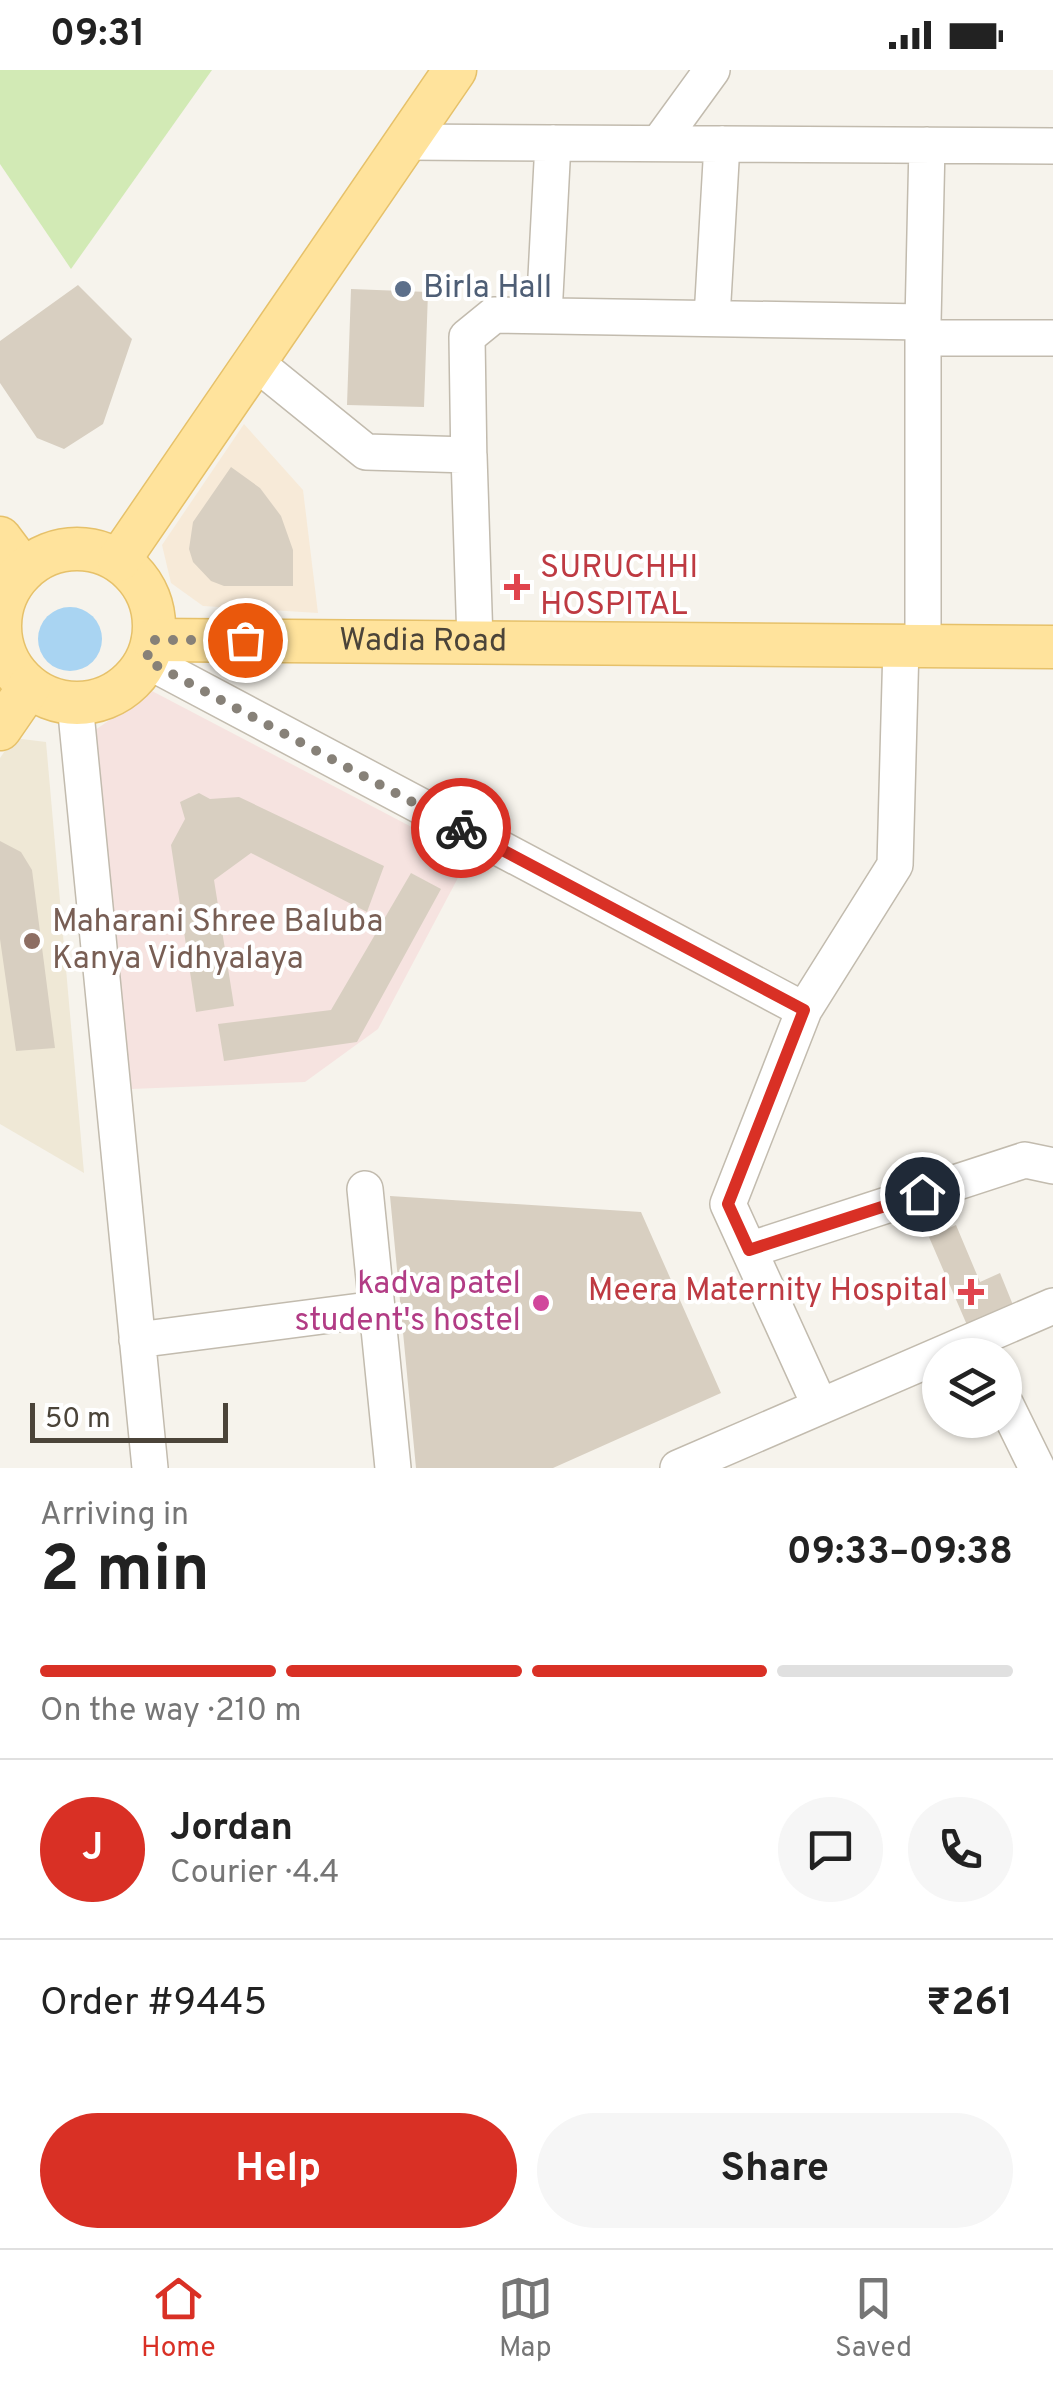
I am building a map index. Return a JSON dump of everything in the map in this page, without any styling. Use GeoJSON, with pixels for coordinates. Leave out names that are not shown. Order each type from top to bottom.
{"type":"FeatureCollection","features":[{"type":"Feature","properties":{"kind":"main road"},"geometry":{"type":"LineString","coordinates":[[119,560],[455,70]]}},
{"type":"Feature","properties":{"kind":"main road"},"geometry":{"type":"LineString","coordinates":[[0,728],[13,679],[2,643],[0,617],[8,592],[12,554],[45,556],[69,549],[95,550],[119,560],[136,576],[148,595],[154,616],[150,650],[134,678],[97,701],[75,704],[50,699],[13,679]]}},
{"type":"Feature","properties":{"kind":"main road","name":"Wadia Road"},"geometry":{"type":"LineString","coordinates":[[150,650],[475,642],[1053,647]]}},
{"type":"Feature","properties":{"kind":"street"},"geometry":{"type":"LineString","coordinates":[[659,143],[712,70]]}},
{"type":"Feature","properties":{"kind":"street"},"geometry":{"type":"LineString","coordinates":[[406,142],[1053,146]]}},
{"type":"Feature","properties":{"kind":"street"},"geometry":{"type":"LineString","coordinates":[[544,315],[553,143]]}},
{"type":"Feature","properties":{"kind":"street"},"geometry":{"type":"LineString","coordinates":[[712,318],[722,144]]}},
{"type":"Feature","properties":{"kind":"street"},"geometry":{"type":"LineString","coordinates":[[820,1406],[728,1204],[804,1010],[896,865],[912,646],[927,145]]}},
{"type":"Feature","properties":{"kind":"street"},"geometry":{"type":"LineString","coordinates":[[475,642],[467,337],[494,315],[712,318],[1053,338]]}},
{"type":"Feature","properties":{"kind":"street"},"geometry":{"type":"LineString","coordinates":[[255,362],[366,452],[469,455],[469,468]]}},
{"type":"Feature","properties":{"kind":"street"},"geometry":{"type":"LineString","coordinates":[[150,650],[804,1010]]}},
{"type":"Feature","properties":{"kind":"street"},"geometry":{"type":"LineString","coordinates":[[75,704],[150,1468]]}},
{"type":"Feature","properties":{"kind":"street"},"geometry":{"type":"LineString","coordinates":[[749,1250],[1025,1160],[1053,1166]]}},
{"type":"Feature","properties":{"kind":"street"},"geometry":{"type":"LineString","coordinates":[[365,1190],[393,1468]]}},
{"type":"Feature","properties":{"kind":"street"},"geometry":{"type":"LineString","coordinates":[[996,1338],[1053,1306]]}},
{"type":"Feature","properties":{"kind":"street"},"geometry":{"type":"LineString","coordinates":[[137,1340],[376,1309]]}},
{"type":"Feature","properties":{"kind":"street"},"geometry":{"type":"LineString","coordinates":[[678,1468],[820,1406],[922,1369]]}},
{"type":"Feature","properties":{"kind":"street"},"geometry":{"type":"LineString","coordinates":[[1022,1438],[1037,1468]]}},
{"type":"Feature","properties":{"kind":"shaded area"},"geometry":{"type":"Polygon","coordinates":[[[244,424],[303,490],[318,613],[203,606],[171,583],[162,545],[244,424]]]}},
{"type":"Feature","properties":{"kind":"shaded area"},"geometry":{"type":"Polygon","coordinates":[[[152,691],[469,857],[378,1029],[305,1082],[131,1089],[79,741],[152,691]]]}},
{"type":"Feature","properties":{"kind":"shaded area","name":"Maharani Shree Baluba Kanya Vidhyalaya"},"geometry":{"type":"Polygon","coordinates":[[[14,738],[46,742],[84,1173],[0,1124],[0,758],[14,738]]]}},
{"type":"Feature","properties":{"kind":"green space"},"geometry":{"type":"Polygon","coordinates":[[[0,70],[212,70],[71,269],[0,164],[0,70]]]}},
{"type":"Feature","properties":{"kind":"water"},"geometry":{"type":"Polygon","coordinates":[[[70,607],[92,617],[102,639],[92,661],[70,671],[48,661],[38,639],[48,617],[70,607]]]}},
{"type":"Feature","properties":{"kind":"building"},"geometry":{"type":"Polygon","coordinates":[[[78,285],[132,339],[103,424],[64,449],[37,438],[0,383],[0,341],[78,285]]]}},
{"type":"Feature","properties":{"kind":"building"},"geometry":{"type":"Polygon","coordinates":[[[351,289],[428,292],[424,407],[347,405],[351,289]]]}},
{"type":"Feature","properties":{"kind":"building"},"geometry":{"type":"Polygon","coordinates":[[[231,467],[260,488],[281,516],[293,550],[293,586],[224,586],[211,581],[193,562],[189,549],[193,522],[231,467]]]}},
{"type":"Feature","properties":{"kind":"building"},"geometry":{"type":"Polygon","coordinates":[[[199,793],[210,799],[239,797],[384,866],[367,912],[251,853],[214,880],[234,1006],[196,1012],[171,845],[185,819],[180,802],[199,793]]]}},
{"type":"Feature","properties":{"kind":"building"},"geometry":{"type":"Polygon","coordinates":[[[0,841],[21,852],[32,870],[55,1048],[16,1051],[0,939],[0,841]]]}},
{"type":"Feature","properties":{"kind":"building"},"geometry":{"type":"Polygon","coordinates":[[[411,873],[441,889],[357,1042],[224,1061],[218,1024],[331,1010],[411,873]]]}},
{"type":"Feature","properties":{"kind":"building","name":"kadva patel student's hostel"},"geometry":{"type":"Polygon","coordinates":[[[390,1196],[641,1212],[721,1393],[553,1468],[416,1468],[390,1196]]]}},
{"type":"Feature","properties":{"kind":"building"},"geometry":{"type":"Polygon","coordinates":[[[956,1225],[980,1282],[1000,1273],[1013,1305],[967,1325],[929,1237],[956,1225]]]}},
{"type":"Feature","properties":{"kind":"way so far"},"geometry":{"type":"LineString","coordinates":[[245,640],[153,640],[146,660],[461,828]]}},
{"type":"Feature","properties":{"kind":"place","name":"Birla Hall"},"geometry":{"type":"Point","coordinates":[403,289]}},
{"type":"Feature","properties":{"kind":"place","name":"SURUCHHI HOSPITAL"},"geometry":{"type":"Point","coordinates":[517,587]}},
{"type":"Feature","properties":{"kind":"place","name":"Maharani Shree Baluba Kanya Vidhyalaya"},"geometry":{"type":"Point","coordinates":[32,941]}},
{"type":"Feature","properties":{"kind":"place","name":"Meera Maternity Hospital"},"geometry":{"type":"Point","coordinates":[971,1292]}},
{"type":"Feature","properties":{"kind":"place","name":"kadva patel student's hostel"},"geometry":{"type":"Point","coordinates":[541,1303]}},
{"type":"Feature","properties":{"kind":"route"},"geometry":{"type":"LineString","coordinates":[[461,828],[804,1010],[728,1204],[749,1250],[922,1194]]}}]}
